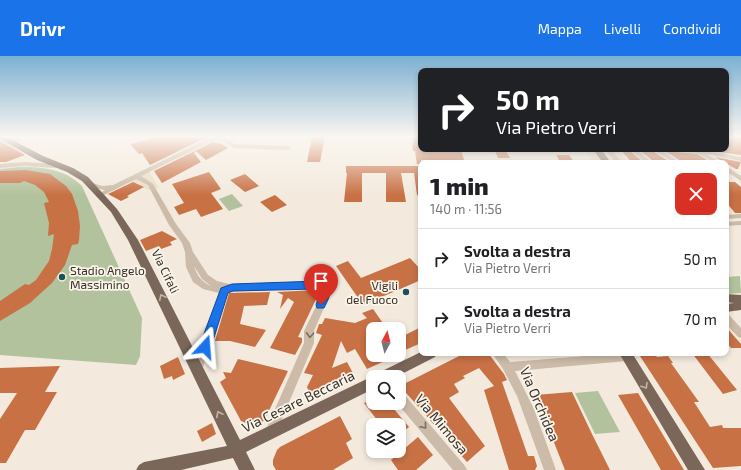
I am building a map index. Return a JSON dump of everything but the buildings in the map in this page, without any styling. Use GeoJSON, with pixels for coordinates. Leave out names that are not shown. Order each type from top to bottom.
{"type":"FeatureCollection","features":[{"type":"Feature","properties":{"kind":"main road","name":"Via Cifali"},"geometry":{"type":"LineString","coordinates":[[39,156],[56,166],[78,174],[90,184],[114,211],[133,240],[247,470]]}},
{"type":"Feature","properties":{"kind":"main road"},"geometry":{"type":"LineString","coordinates":[[729,298],[741,299]]}},
{"type":"Feature","properties":{"kind":"main road"},"geometry":{"type":"LineString","coordinates":[[729,308],[741,306]]}},
{"type":"Feature","properties":{"kind":"main road"},"geometry":{"type":"LineString","coordinates":[[397,370],[425,356]]}},
{"type":"Feature","properties":{"kind":"main road"},"geometry":{"type":"LineString","coordinates":[[627,356],[697,470]]}},
{"type":"Feature","properties":{"kind":"main road","name":"Via Cesare Beccaria"},"geometry":{"type":"LineString","coordinates":[[144,470],[228,453],[366,386]]}},
{"type":"Feature","properties":{"kind":"street"},"geometry":{"type":"LineString","coordinates":[[100,195],[175,156]]}},
{"type":"Feature","properties":{"kind":"street"},"geometry":{"type":"LineString","coordinates":[[729,156],[741,159]]}},
{"type":"Feature","properties":{"kind":"street"},"geometry":{"type":"LineString","coordinates":[[0,166],[24,164],[56,166]]}},
{"type":"Feature","properties":{"kind":"street"},"geometry":{"type":"LineString","coordinates":[[729,170],[741,179]]}},
{"type":"Feature","properties":{"kind":"street"},"geometry":{"type":"LineString","coordinates":[[136,176],[150,184],[164,206],[173,225],[186,243],[189,252],[205,278],[215,284],[226,286],[197,370]]}},
{"type":"Feature","properties":{"kind":"street"},"geometry":{"type":"LineString","coordinates":[[90,184],[105,188],[118,185]]}},
{"type":"Feature","properties":{"kind":"street"},"geometry":{"type":"LineString","coordinates":[[729,216],[741,216]]}},
{"type":"Feature","properties":{"kind":"street"},"geometry":{"type":"LineString","coordinates":[[729,224],[741,223]]}},
{"type":"Feature","properties":{"kind":"street"},"geometry":{"type":"LineString","coordinates":[[224,290],[232,288],[319,285],[325,290],[325,296],[309,330],[309,343],[269,434]]}},
{"type":"Feature","properties":{"kind":"street"},"geometry":{"type":"LineString","coordinates":[[729,321],[741,334]]}},
{"type":"Feature","properties":{"kind":"street","name":"Via Orchidea"},"geometry":{"type":"LineString","coordinates":[[499,356],[519,386],[550,470]]}},
{"type":"Feature","properties":{"kind":"street"},"geometry":{"type":"LineString","coordinates":[[507,367],[616,356]]}},
{"type":"Feature","properties":{"kind":"street","name":"Via Mimosa"},"geometry":{"type":"LineString","coordinates":[[406,405],[461,470]]}},
{"type":"Feature","properties":{"kind":"green space","name":"Stadio Angelo Massimino"},"geometry":{"type":"Polygon","coordinates":[[[20,167],[53,170],[68,176],[82,186],[142,318],[140,356],[136,365],[0,355],[0,169],[20,167]]]}},
{"type":"Feature","properties":{"kind":"green space"},"geometry":{"type":"Polygon","coordinates":[[[232,194],[243,206],[229,211],[219,199],[232,194]]]}},
{"type":"Feature","properties":{"kind":"green space"},"geometry":{"type":"Polygon","coordinates":[[[740,276],[741,293],[729,294],[729,277],[740,276]]]}},
{"type":"Feature","properties":{"kind":"green space"},"geometry":{"type":"Polygon","coordinates":[[[598,391],[620,432],[595,434],[575,393],[598,391]]]}},
{"type":"Feature","properties":{"kind":"shaded area"},"geometry":{"type":"Polygon","coordinates":[[[589,156],[623,156],[626,160],[591,160],[589,156]]]}},
{"type":"Feature","properties":{"kind":"shaded area"},"geometry":{"type":"Polygon","coordinates":[[[148,170],[159,188],[149,190],[129,180],[148,170]]]}},
{"type":"Feature","properties":{"kind":"place","name":"Stadio Angelo Massimino"},"geometry":{"type":"Point","coordinates":[62,277]}},
{"type":"Feature","properties":{"kind":"place","name":"Vigili del Fuoco"},"geometry":{"type":"Point","coordinates":[406,292]}},
{"type":"Feature","properties":{"kind":"route"},"geometry":{"type":"LineString","coordinates":[[205,347],[224,290],[232,288],[319,285],[325,290],[325,296],[321,305]]}}]}
